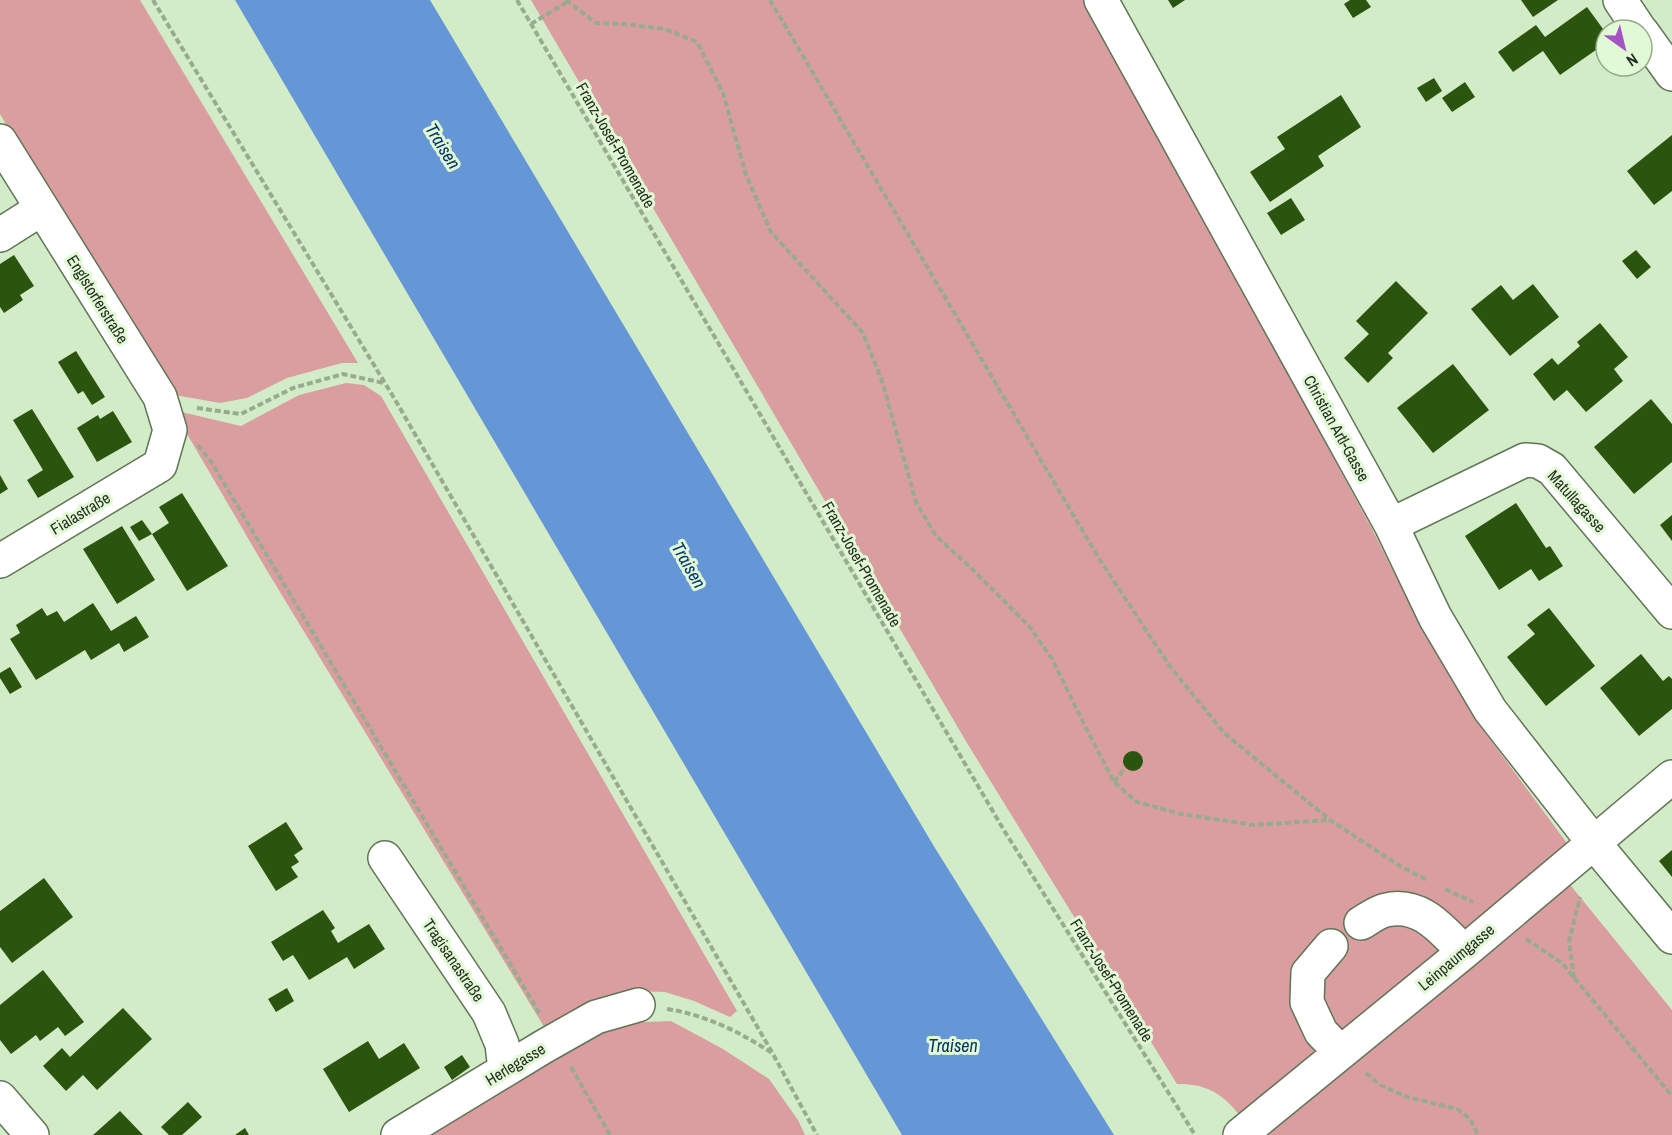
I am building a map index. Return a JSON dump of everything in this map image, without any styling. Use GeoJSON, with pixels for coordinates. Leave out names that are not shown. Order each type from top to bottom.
{"type":"FeatureCollection","features":[{"type":"Feature","properties":{"kind":"street","name":"Christian Artl-Gasse"},"geometry":{"type":"LineString","coordinates":[[1101,0],[1390,525],[1435,617],[1490,710],[1594,843],[1672,937]]}},
{"type":"Feature","properties":{"kind":"street"},"geometry":{"type":"LineString","coordinates":[[1620,0],[1632,18]]}},
{"type":"Feature","properties":{"kind":"street"},"geometry":{"type":"LineString","coordinates":[[1654,49],[1672,74]]}},
{"type":"Feature","properties":{"kind":"street","name":"Englstorferstraße"},"geometry":{"type":"LineString","coordinates":[[0,141],[160,397],[170,430],[160,465]]}},
{"type":"Feature","properties":{"kind":"street"},"geometry":{"type":"LineString","coordinates":[[0,235],[41,209]]}},
{"type":"Feature","properties":{"kind":"street","name":"Matullagasse"},"geometry":{"type":"LineString","coordinates":[[1390,525],[1525,460],[1538,461],[1552,469],[1672,612]]}},
{"type":"Feature","properties":{"kind":"street","name":"Fialastraße"},"geometry":{"type":"LineString","coordinates":[[0,561],[160,465]]}},
{"type":"Feature","properties":{"kind":"street","name":"Leinpaumgasse"},"geometry":{"type":"LineString","coordinates":[[1240,1135],[1464,952],[1672,777]]}},
{"type":"Feature","properties":{"kind":"street","name":"Tragisanastraße"},"geometry":{"type":"LineString","coordinates":[[385,858],[489,1013],[502,1044],[505,1070]]}},
{"type":"Feature","properties":{"kind":"street"},"geometry":{"type":"LineString","coordinates":[[1361,923],[1386,910],[1409,909],[1430,918],[1464,952]]}},
{"type":"Feature","properties":{"kind":"street"},"geometry":{"type":"LineString","coordinates":[[1331,946],[1308,974],[1307,1002],[1321,1032],[1341,1052]]}},
{"type":"Feature","properties":{"kind":"street","name":"Herlegasse"},"geometry":{"type":"LineString","coordinates":[[398,1135],[596,1017],[638,1005]]}},
{"type":"Feature","properties":{"kind":"street"},"geometry":{"type":"LineString","coordinates":[[0,1098],[32,1135]]}},
{"type":"Feature","properties":{"kind":"path"},"geometry":{"type":"LineString","coordinates":[[153,0],[385,383],[773,1054],[817,1135]]}},
{"type":"Feature","properties":{"kind":"path","name":"Franz-Josef-Promenade"},"geometry":{"type":"LineString","coordinates":[[517,0],[1005,832],[1195,1135]]}},
{"type":"Feature","properties":{"kind":"path"},"geometry":{"type":"LineString","coordinates":[[770,0],[1092,547],[1169,666],[1224,734],[1330,820],[1400,866],[1431,882]]}},
{"type":"Feature","properties":{"kind":"path"},"geometry":{"type":"LineString","coordinates":[[531,24],[567,1],[596,23],[665,29],[697,42],[723,93],[746,175],[771,232],[863,333],[882,381],[916,502],[936,536],[1029,626],[1052,659],[1114,782],[1137,802],[1181,814],[1254,825],[1330,820]]}},
{"type":"Feature","properties":{"kind":"path"},"geometry":{"type":"LineString","coordinates":[[160,397],[204,410],[241,414],[293,388],[342,374],[385,383]]}},
{"type":"Feature","properties":{"kind":"path"},"geometry":{"type":"LineString","coordinates":[[197,444],[212,463],[610,1135]]}},
{"type":"Feature","properties":{"kind":"path"},"geometry":{"type":"LineString","coordinates":[[1114,782],[1125,768]]}},
{"type":"Feature","properties":{"kind":"path"},"geometry":{"type":"LineString","coordinates":[[1575,979],[1569,942],[1594,843]]}},
{"type":"Feature","properties":{"kind":"path"},"geometry":{"type":"LineString","coordinates":[[1442,887],[1474,903],[1562,963],[1672,1096]]}},
{"type":"Feature","properties":{"kind":"path"},"geometry":{"type":"LineString","coordinates":[[638,1005],[690,1012],[741,1033],[773,1054]]}},
{"type":"Feature","properties":{"kind":"path"},"geometry":{"type":"LineString","coordinates":[[1341,1052],[1380,1085],[1407,1097],[1457,1109],[1470,1119],[1478,1135]]}},
{"type":"Feature","properties":{"kind":"shaded area"},"geometry":{"type":"Polygon","coordinates":[[[0,0],[140,0],[358,363],[342,363],[287,378],[247,398],[220,403],[163,393],[0,114],[0,0]]]}},
{"type":"Feature","properties":{"kind":"shaded area"},"geometry":{"type":"Polygon","coordinates":[[[531,0],[1086,0],[1373,531],[1420,625],[1473,716],[1569,846],[1567,881],[1672,1010],[1672,1135],[1253,1135],[1231,1105],[1223,1098],[1203,1087],[1177,1084],[967,743],[531,0]]]}},
{"type":"Feature","properties":{"kind":"shaded area"},"geometry":{"type":"Polygon","coordinates":[[[346,383],[364,385],[381,396],[737,1011],[730,1017],[694,1001],[665,992],[631,991],[546,1030],[266,569],[173,410],[241,426],[299,395],[346,383]]]}},
{"type":"Feature","properties":{"kind":"shaded area"},"geometry":{"type":"Polygon","coordinates":[[[671,1021],[723,1049],[769,1079],[798,1120],[805,1135],[417,1135],[557,1048],[620,1023],[671,1021]]]}},
{"type":"Feature","properties":{"kind":"water","name":"Traisen"},"geometry":{"type":"Polygon","coordinates":[[[235,0],[430,0],[935,848],[1114,1135],[902,1135],[235,0]]]}},
{"type":"Feature","properties":{"kind":"building"},"geometry":{"type":"Polygon","coordinates":[[[1168,0],[1185,0],[1173,8],[1168,0]]]}},
{"type":"Feature","properties":{"kind":"building"},"geometry":{"type":"Polygon","coordinates":[[[1350,0],[1366,0],[1371,7],[1353,18],[1344,4],[1350,0]]]}},
{"type":"Feature","properties":{"kind":"building"},"geometry":{"type":"Polygon","coordinates":[[[1521,0],[1558,0],[1533,17],[1521,0]]]}},
{"type":"Feature","properties":{"kind":"building"},"geometry":{"type":"Polygon","coordinates":[[[1587,7],[1595,18],[1594,51],[1560,75],[1543,51],[1513,72],[1498,52],[1536,25],[1545,37],[1587,7]]]}},
{"type":"Feature","properties":{"kind":"building"},"geometry":{"type":"Polygon","coordinates":[[[1434,78],[1442,91],[1426,102],[1417,88],[1434,78]]]}},
{"type":"Feature","properties":{"kind":"building"},"geometry":{"type":"Polygon","coordinates":[[[1465,82],[1475,97],[1452,112],[1442,98],[1465,82]]]}},
{"type":"Feature","properties":{"kind":"building"},"geometry":{"type":"Polygon","coordinates":[[[1341,95],[1361,127],[1318,156],[1324,166],[1270,202],[1250,172],[1285,149],[1277,137],[1341,95]]]}},
{"type":"Feature","properties":{"kind":"building"},"geometry":{"type":"Polygon","coordinates":[[[1672,135],[1672,191],[1654,205],[1627,171],[1672,135]]]}},
{"type":"Feature","properties":{"kind":"building"},"geometry":{"type":"Polygon","coordinates":[[[1291,198],[1305,220],[1281,235],[1267,213],[1291,198]]]}},
{"type":"Feature","properties":{"kind":"building"},"geometry":{"type":"Polygon","coordinates":[[[1636,250],[1651,267],[1637,279],[1622,261],[1636,250]]]}},
{"type":"Feature","properties":{"kind":"building"},"geometry":{"type":"Polygon","coordinates":[[[14,255],[34,286],[20,295],[23,300],[4,313],[0,307],[0,264],[14,255]]]}},
{"type":"Feature","properties":{"kind":"building"},"geometry":{"type":"Polygon","coordinates":[[[1396,281],[1428,313],[1388,353],[1393,358],[1368,383],[1344,358],[1369,334],[1356,321],[1396,281]]]}},
{"type":"Feature","properties":{"kind":"building"},"geometry":{"type":"Polygon","coordinates":[[[1533,284],[1559,317],[1510,356],[1471,309],[1501,285],[1513,300],[1533,284]]]}},
{"type":"Feature","properties":{"kind":"building"},"geometry":{"type":"Polygon","coordinates":[[[1600,323],[1628,357],[1614,369],[1623,381],[1586,412],[1567,390],[1554,401],[1533,374],[1552,358],[1558,365],[1580,346],[1577,342],[1600,323]]]}},
{"type":"Feature","properties":{"kind":"building"},"geometry":{"type":"Polygon","coordinates":[[[76,351],[105,397],[92,405],[83,391],[78,394],[58,362],[76,351]]]}},
{"type":"Feature","properties":{"kind":"building"},"geometry":{"type":"Polygon","coordinates":[[[1453,364],[1489,410],[1433,453],[1397,408],[1453,364]]]}},
{"type":"Feature","properties":{"kind":"building"},"geometry":{"type":"Polygon","coordinates":[[[1651,399],[1672,424],[1672,462],[1634,494],[1594,447],[1651,399]]]}},
{"type":"Feature","properties":{"kind":"building"},"geometry":{"type":"Polygon","coordinates":[[[32,409],[74,477],[38,498],[27,480],[43,470],[13,420],[32,409]]]}},
{"type":"Feature","properties":{"kind":"building"},"geometry":{"type":"Polygon","coordinates":[[[113,411],[132,442],[97,462],[77,428],[98,415],[100,419],[113,411]]]}},
{"type":"Feature","properties":{"kind":"building"},"geometry":{"type":"Polygon","coordinates":[[[0,475],[8,489],[0,494],[0,475]]]}},
{"type":"Feature","properties":{"kind":"building"},"geometry":{"type":"Polygon","coordinates":[[[182,493],[228,566],[187,591],[152,534],[169,523],[159,507],[182,493]]]}},
{"type":"Feature","properties":{"kind":"building"},"geometry":{"type":"Polygon","coordinates":[[[1516,503],[1546,548],[1550,546],[1563,566],[1539,581],[1531,569],[1499,590],[1465,536],[1516,503]]]}},
{"type":"Feature","properties":{"kind":"building"},"geometry":{"type":"Polygon","coordinates":[[[1672,515],[1672,541],[1660,525],[1672,515]]]}},
{"type":"Feature","properties":{"kind":"building"},"geometry":{"type":"Polygon","coordinates":[[[142,520],[152,534],[139,541],[130,527],[142,520]]]}},
{"type":"Feature","properties":{"kind":"building"},"geometry":{"type":"Polygon","coordinates":[[[122,526],[155,580],[117,604],[83,549],[122,526]]]}},
{"type":"Feature","properties":{"kind":"building"},"geometry":{"type":"Polygon","coordinates":[[[93,603],[111,631],[136,616],[149,637],[124,652],[119,643],[91,660],[85,650],[36,680],[10,639],[20,633],[16,625],[42,608],[47,616],[57,611],[64,622],[93,603]]]}},
{"type":"Feature","properties":{"kind":"building"},"geometry":{"type":"Polygon","coordinates":[[[1549,608],[1595,666],[1546,706],[1507,657],[1535,634],[1527,625],[1549,608]]]}},
{"type":"Feature","properties":{"kind":"building"},"geometry":{"type":"Polygon","coordinates":[[[1641,654],[1663,681],[1669,676],[1672,679],[1672,709],[1639,736],[1600,688],[1641,654]]]}},
{"type":"Feature","properties":{"kind":"building"},"geometry":{"type":"Polygon","coordinates":[[[10,667],[22,687],[10,694],[0,678],[0,673],[10,667]]]}},
{"type":"Feature","properties":{"kind":"building"},"geometry":{"type":"Polygon","coordinates":[[[1129,751],[1137,751],[1143,757],[1143,765],[1137,771],[1129,771],[1123,765],[1123,757],[1129,751]]]}},
{"type":"Feature","properties":{"kind":"building"},"geometry":{"type":"Polygon","coordinates":[[[286,822],[303,849],[294,855],[299,862],[291,867],[298,877],[276,891],[248,846],[286,822]]]}},
{"type":"Feature","properties":{"kind":"building"},"geometry":{"type":"Polygon","coordinates":[[[1672,850],[1672,877],[1659,861],[1672,850]]]}},
{"type":"Feature","properties":{"kind":"building"},"geometry":{"type":"Polygon","coordinates":[[[44,878],[73,917],[12,963],[0,947],[0,911],[44,878]]]}},
{"type":"Feature","properties":{"kind":"building"},"geometry":{"type":"Polygon","coordinates":[[[323,910],[335,928],[331,931],[338,943],[369,924],[385,949],[354,969],[347,957],[309,980],[293,955],[283,961],[271,942],[323,910]]]}},
{"type":"Feature","properties":{"kind":"building"},"geometry":{"type":"Polygon","coordinates":[[[43,970],[84,1022],[65,1036],[58,1027],[40,1041],[36,1035],[11,1054],[0,1040],[0,1005],[43,970]]]}},
{"type":"Feature","properties":{"kind":"building"},"geometry":{"type":"Polygon","coordinates":[[[287,988],[294,1001],[276,1012],[268,999],[287,988]]]}},
{"type":"Feature","properties":{"kind":"building"},"geometry":{"type":"Polygon","coordinates":[[[123,1008],[152,1039],[97,1090],[83,1075],[66,1091],[43,1066],[62,1048],[70,1057],[123,1008]]]}},
{"type":"Feature","properties":{"kind":"building"},"geometry":{"type":"Polygon","coordinates":[[[368,1041],[379,1059],[404,1043],[420,1068],[349,1112],[323,1069],[368,1041]]]}},
{"type":"Feature","properties":{"kind":"building"},"geometry":{"type":"Polygon","coordinates":[[[462,1055],[470,1067],[452,1080],[444,1067],[462,1055]]]}},
{"type":"Feature","properties":{"kind":"building"},"geometry":{"type":"Polygon","coordinates":[[[188,1102],[202,1117],[182,1135],[169,1135],[161,1127],[188,1102]]]}},
{"type":"Feature","properties":{"kind":"building"},"geometry":{"type":"Polygon","coordinates":[[[120,1111],[143,1135],[93,1135],[120,1111]]]}},
{"type":"Feature","properties":{"kind":"building"},"geometry":{"type":"Polygon","coordinates":[[[245,1128],[249,1135],[235,1135],[245,1128]]]}}]}
